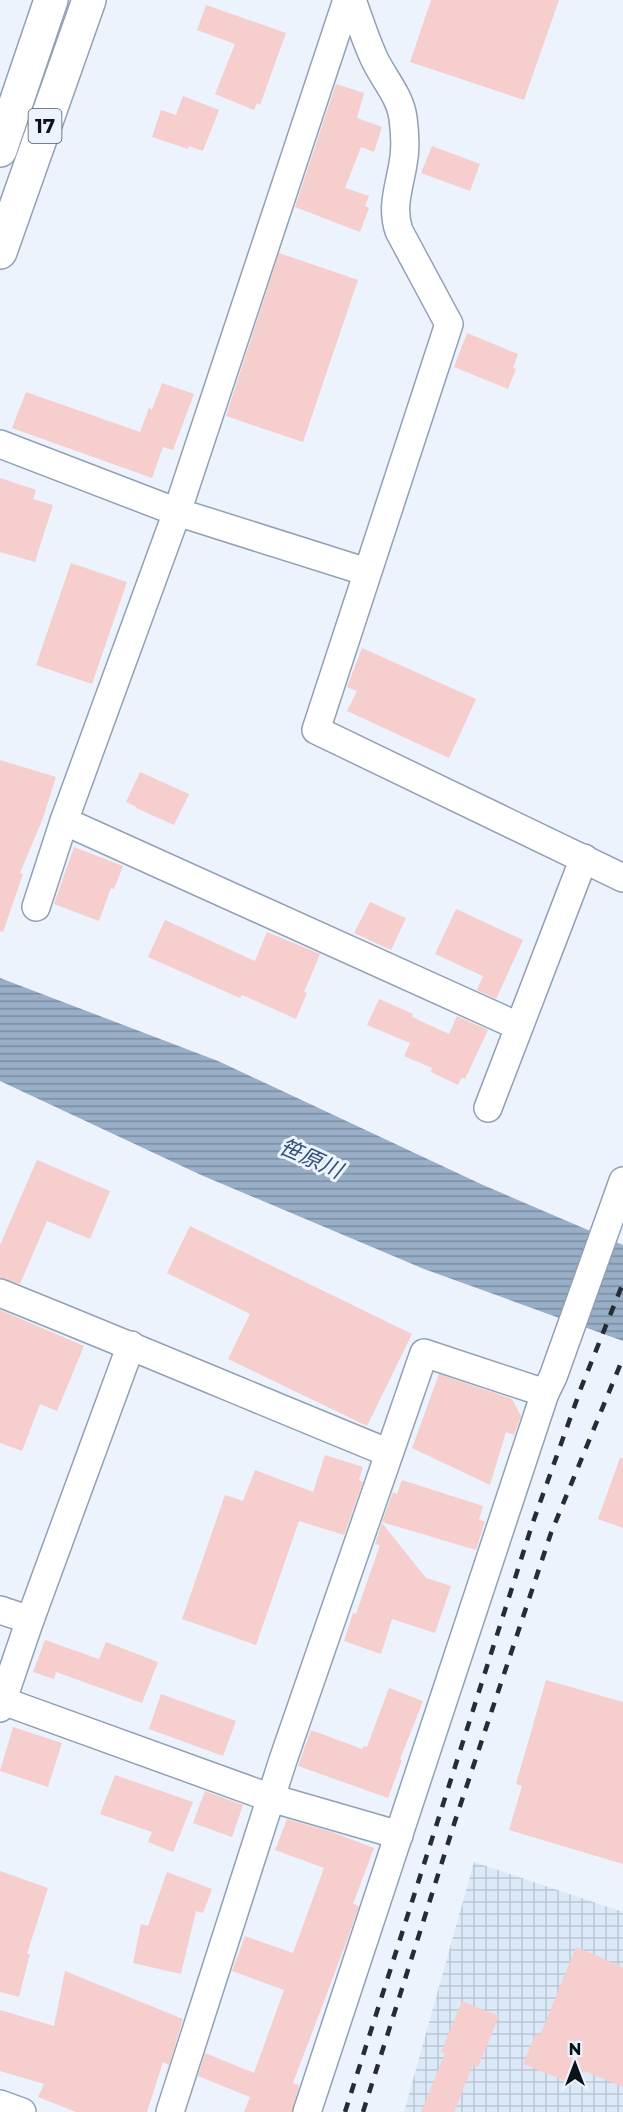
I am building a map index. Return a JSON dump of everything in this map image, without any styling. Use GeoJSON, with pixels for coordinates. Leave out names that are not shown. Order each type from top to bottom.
{"type":"FeatureCollection","features":[{"type":"Feature","properties":{"kind":"main road","name":"17"},"geometry":{"type":"LineString","coordinates":[[0,150],[51,0]]}},
{"type":"Feature","properties":{"kind":"main road","name":"17"},"geometry":{"type":"LineString","coordinates":[[0,252],[89,0]]}},
{"type":"Feature","properties":{"kind":"street"},"geometry":{"type":"LineString","coordinates":[[36,907],[64,821],[177,512],[347,0]]}},
{"type":"Feature","properties":{"kind":"street"},"geometry":{"type":"LineString","coordinates":[[352,0],[373,57],[398,99],[403,115],[405,143],[394,211],[396,221],[399,231],[449,324],[316,730],[623,878]]}},
{"type":"Feature","properties":{"kind":"street"},"geometry":{"type":"LineString","coordinates":[[0,444],[177,512],[367,572]]}},
{"type":"Feature","properties":{"kind":"street"},"geometry":{"type":"LineString","coordinates":[[64,821],[518,1026]]}},
{"type":"Feature","properties":{"kind":"street"},"geometry":{"type":"LineString","coordinates":[[488,1108],[584,858]]}},
{"type":"Feature","properties":{"kind":"street"},"geometry":{"type":"LineString","coordinates":[[307,2112],[549,1385],[623,1181]]}},
{"type":"Feature","properties":{"kind":"street"},"geometry":{"type":"LineString","coordinates":[[0,1293],[389,1453]]}},
{"type":"Feature","properties":{"kind":"street"},"geometry":{"type":"LineString","coordinates":[[131,1345],[1,1705],[271,1798],[399,1835]]}},
{"type":"Feature","properties":{"kind":"street"},"geometry":{"type":"LineString","coordinates":[[170,2112],[271,1798],[423,1353],[549,1385]]}},
{"type":"Feature","properties":{"kind":"street"},"geometry":{"type":"LineString","coordinates":[[0,1610],[30,1620]]}},
{"type":"Feature","properties":{"kind":"street"},"geometry":{"type":"LineString","coordinates":[[0,2104],[22,2112]]}},
{"type":"Feature","properties":{"kind":"shaded area"},"geometry":{"type":"Polygon","coordinates":[[[474,1862],[623,1912],[623,2112],[404,2112],[474,1862]]]}},
{"type":"Feature","properties":{"kind":"water","name":"笹原川"},"geometry":{"type":"Polygon","coordinates":[[[0,978],[218,1061],[483,1185],[623,1245],[623,1341],[424,1269],[201,1175],[0,1081],[0,978]]]}},
{"type":"Feature","properties":{"kind":"building"},"geometry":{"type":"Polygon","coordinates":[[[431,0],[559,0],[524,100],[410,62],[431,0]]]}},
{"type":"Feature","properties":{"kind":"building"},"geometry":{"type":"Polygon","coordinates":[[[206,5],[286,33],[260,105],[257,103],[254,110],[215,94],[235,44],[197,30],[206,5]]]}},
{"type":"Feature","properties":{"kind":"building"},"geometry":{"type":"Polygon","coordinates":[[[336,84],[364,93],[357,118],[382,127],[374,152],[361,147],[345,188],[369,196],[365,206],[369,208],[360,232],[295,207],[336,84]]]}},
{"type":"Feature","properties":{"kind":"building"},"geometry":{"type":"Polygon","coordinates":[[[183,96],[219,110],[203,151],[189,146],[188,149],[152,137],[161,110],[176,115],[183,96]]]}},
{"type":"Feature","properties":{"kind":"building"},"geometry":{"type":"Polygon","coordinates":[[[432,146],[480,164],[470,191],[421,173],[432,146]]]}},
{"type":"Feature","properties":{"kind":"building"},"geometry":{"type":"Polygon","coordinates":[[[279,253],[358,280],[303,442],[226,416],[279,253]]]}},
{"type":"Feature","properties":{"kind":"building"},"geometry":{"type":"Polygon","coordinates":[[[467,333],[518,354],[513,368],[516,369],[508,389],[454,367],[467,333]]]}},
{"type":"Feature","properties":{"kind":"building"},"geometry":{"type":"Polygon","coordinates":[[[162,383],[194,394],[173,450],[163,447],[152,478],[12,428],[26,392],[140,432],[149,408],[152,410],[162,383]]]}},
{"type":"Feature","properties":{"kind":"building"},"geometry":{"type":"Polygon","coordinates":[[[0,478],[36,490],[33,499],[53,505],[35,562],[0,552],[0,478]]]}},
{"type":"Feature","properties":{"kind":"building"},"geometry":{"type":"Polygon","coordinates":[[[71,563],[127,582],[92,684],[36,665],[71,563]]]}},
{"type":"Feature","properties":{"kind":"building"},"geometry":{"type":"Polygon","coordinates":[[[362,648],[476,699],[449,758],[347,711],[357,691],[347,687],[362,648]]]}},
{"type":"Feature","properties":{"kind":"building"},"geometry":{"type":"Polygon","coordinates":[[[0,760],[56,777],[43,818],[20,873],[23,874],[3,932],[0,931],[0,760]]]}},
{"type":"Feature","properties":{"kind":"building"},"geometry":{"type":"Polygon","coordinates":[[[140,772],[189,794],[174,825],[126,802],[140,772]]]}},
{"type":"Feature","properties":{"kind":"building"},"geometry":{"type":"Polygon","coordinates":[[[74,847],[123,866],[114,889],[111,888],[99,921],[54,904],[74,847]]]}},
{"type":"Feature","properties":{"kind":"building"},"geometry":{"type":"Polygon","coordinates":[[[370,902],[406,918],[391,950],[354,933],[370,902]]]}},
{"type":"Feature","properties":{"kind":"building"},"geometry":{"type":"Polygon","coordinates":[[[456,909],[523,940],[496,999],[477,990],[483,976],[435,954],[456,909]]]}},
{"type":"Feature","properties":{"kind":"building"},"geometry":{"type":"Polygon","coordinates":[[[165,920],[255,961],[267,932],[320,954],[304,992],[307,993],[296,1019],[242,995],[240,998],[148,957],[165,920]]]}},
{"type":"Feature","properties":{"kind":"building"},"geometry":{"type":"Polygon","coordinates":[[[379,999],[449,1034],[457,1016],[488,1030],[465,1079],[462,1077],[458,1085],[431,1072],[432,1068],[404,1056],[410,1043],[367,1025],[379,999]]]}},
{"type":"Feature","properties":{"kind":"building"},"geometry":{"type":"Polygon","coordinates":[[[37,1160],[110,1191],[90,1239],[47,1221],[20,1284],[0,1278],[0,1245],[37,1160]]]}},
{"type":"Feature","properties":{"kind":"building"},"geometry":{"type":"Polygon","coordinates":[[[190,1226],[412,1334],[367,1426],[228,1359],[250,1314],[167,1273],[190,1226]]]}},
{"type":"Feature","properties":{"kind":"building"},"geometry":{"type":"Polygon","coordinates":[[[0,1310],[84,1346],[57,1411],[40,1404],[22,1451],[0,1443],[0,1310]]]}},
{"type":"Feature","properties":{"kind":"building"},"geometry":{"type":"Polygon","coordinates":[[[439,1374],[512,1399],[521,1416],[514,1435],[506,1432],[490,1485],[412,1448],[439,1374]]]}},
{"type":"Feature","properties":{"kind":"building"},"geometry":{"type":"Polygon","coordinates":[[[325,1455],[363,1467],[359,1480],[363,1482],[344,1535],[299,1521],[256,1645],[182,1619],[225,1495],[243,1501],[255,1470],[313,1492],[325,1455]]]}},
{"type":"Feature","properties":{"kind":"building"},"geometry":{"type":"Polygon","coordinates":[[[620,1458],[623,1458],[623,1528],[598,1519],[620,1458]]]}},
{"type":"Feature","properties":{"kind":"building"},"geometry":{"type":"Polygon","coordinates":[[[402,1480],[483,1506],[479,1520],[485,1521],[476,1550],[382,1522],[393,1492],[397,1494],[402,1480]]]}},
{"type":"Feature","properties":{"kind":"building"},"geometry":{"type":"Polygon","coordinates":[[[382,1523],[426,1578],[451,1586],[435,1633],[392,1619],[381,1654],[344,1641],[380,1545],[375,1544],[382,1523]]]}},
{"type":"Feature","properties":{"kind":"building"},"geometry":{"type":"Polygon","coordinates":[[[45,1640],[99,1659],[106,1642],[158,1662],[142,1703],[56,1672],[54,1679],[33,1672],[45,1640]]]}},
{"type":"Feature","properties":{"kind":"building"},"geometry":{"type":"Polygon","coordinates":[[[546,1680],[623,1702],[623,1864],[509,1830],[522,1786],[516,1784],[546,1680]]]}},
{"type":"Feature","properties":{"kind":"building"},"geometry":{"type":"Polygon","coordinates":[[[389,1688],[423,1701],[400,1759],[402,1760],[388,1798],[298,1766],[311,1730],[362,1749],[364,1746],[367,1747],[389,1688]]]}},
{"type":"Feature","properties":{"kind":"building"},"geometry":{"type":"Polygon","coordinates":[[[161,1694],[236,1721],[223,1756],[149,1729],[161,1694]]]}},
{"type":"Feature","properties":{"kind":"building"},"geometry":{"type":"Polygon","coordinates":[[[13,1727],[62,1743],[48,1787],[0,1771],[13,1727]]]}},
{"type":"Feature","properties":{"kind":"building"},"geometry":{"type":"Polygon","coordinates":[[[115,1775],[193,1802],[173,1852],[148,1842],[152,1832],[100,1814],[115,1775]]]}},
{"type":"Feature","properties":{"kind":"building"},"geometry":{"type":"Polygon","coordinates":[[[205,1791],[243,1805],[232,1837],[193,1823],[205,1791]]]}},
{"type":"Feature","properties":{"kind":"building"},"geometry":{"type":"Polygon","coordinates":[[[287,1819],[332,1832],[374,1848],[353,1904],[359,1906],[293,2083],[299,2085],[292,2112],[244,2112],[250,2097],[198,2076],[205,2053],[254,2073],[284,1990],[232,1971],[245,1936],[293,1953],[324,1868],[275,1850],[287,1819]]]}},
{"type":"Feature","properties":{"kind":"building"},"geometry":{"type":"Polygon","coordinates":[[[0,1871],[48,1888],[27,1954],[30,1954],[19,1997],[0,1992],[0,1871]]]}},
{"type":"Feature","properties":{"kind":"building"},"geometry":{"type":"Polygon","coordinates":[[[167,1872],[212,1889],[203,1913],[196,1911],[181,1974],[133,1963],[141,1924],[148,1926],[167,1872]]]}},
{"type":"Feature","properties":{"kind":"building"},"geometry":{"type":"Polygon","coordinates":[[[576,1947],[623,1967],[623,2087],[574,2067],[568,2082],[523,2064],[536,2033],[540,2035],[576,1947]]]}},
{"type":"Feature","properties":{"kind":"building"},"geometry":{"type":"Polygon","coordinates":[[[65,1971],[183,2019],[169,2065],[163,2062],[147,2112],[76,2112],[38,2097],[44,2084],[0,2071],[0,2010],[54,2026],[65,1971]]]}},
{"type":"Feature","properties":{"kind":"building"},"geometry":{"type":"Polygon","coordinates":[[[462,2001],[499,2016],[478,2067],[473,2065],[454,2112],[421,2112],[445,2053],[441,2052],[462,2001]]]}},
{"type":"Feature","properties":{"kind":"railway"},"geometry":{"type":"LineString","coordinates":[[345,2112],[532,1525],[581,1388],[623,1283]]}},
{"type":"Feature","properties":{"kind":"railway"},"geometry":{"type":"LineString","coordinates":[[363,2112],[455,1821],[551,1533],[623,1358]]}}]}
